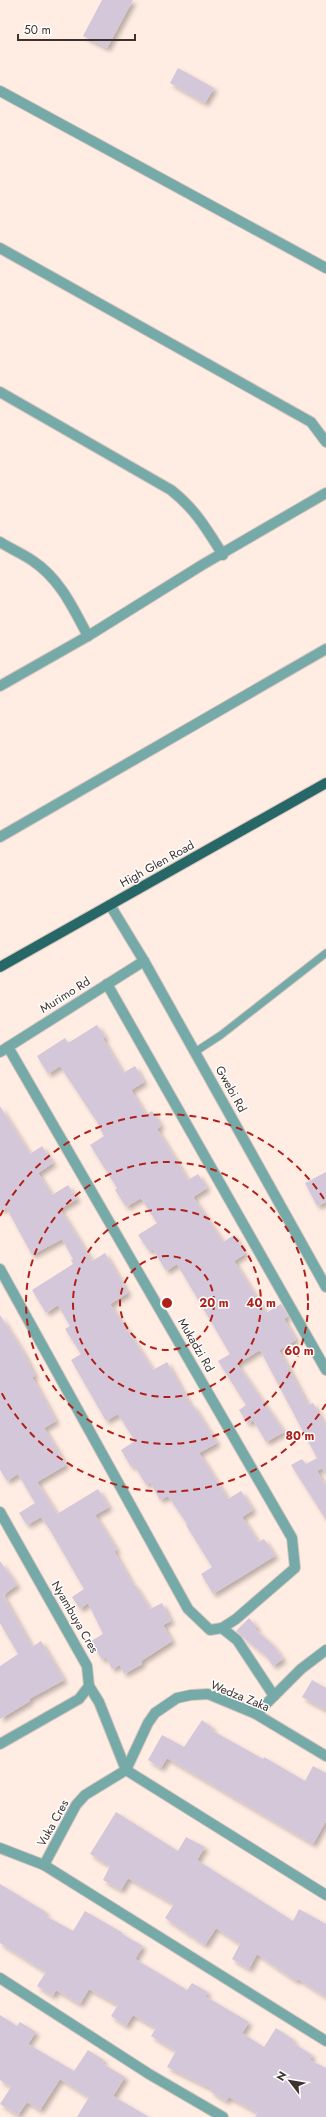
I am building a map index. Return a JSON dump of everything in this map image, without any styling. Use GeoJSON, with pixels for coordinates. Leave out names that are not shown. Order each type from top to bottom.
{"type":"FeatureCollection","features":[{"type":"Feature","properties":{"kind":"main road","name":"High Glen Road"},"geometry":{"type":"LineString","coordinates":[[0,966],[326,783]]}},
{"type":"Feature","properties":{"kind":"street"},"geometry":{"type":"LineString","coordinates":[[0,91],[326,268]]}},
{"type":"Feature","properties":{"kind":"street"},"geometry":{"type":"LineString","coordinates":[[0,248],[311,422],[326,442]]}},
{"type":"Feature","properties":{"kind":"street"},"geometry":{"type":"LineString","coordinates":[[0,392],[171,490],[189,505],[201,520],[223,555]]}},
{"type":"Feature","properties":{"kind":"street"},"geometry":{"type":"LineString","coordinates":[[0,686],[88,636],[202,565],[223,555],[326,493]]}},
{"type":"Feature","properties":{"kind":"street"},"geometry":{"type":"LineString","coordinates":[[0,542],[33,561],[53,578],[66,595],[88,636]]}},
{"type":"Feature","properties":{"kind":"street"},"geometry":{"type":"LineString","coordinates":[[0,837],[326,649]]}},
{"type":"Feature","properties":{"kind":"street","name":"Gwebi Rd"},"geometry":{"type":"LineString","coordinates":[[110,905],[144,961],[326,1286]]}},
{"type":"Feature","properties":{"kind":"street","name":"Murimo Rd"},"geometry":{"type":"LineString","coordinates":[[4,1049],[144,961]]}},
{"type":"Feature","properties":{"kind":"street"},"geometry":{"type":"LineString","coordinates":[[107,984],[326,1370]]}},
{"type":"Feature","properties":{"kind":"street","name":"Mukadzi Rd"},"geometry":{"type":"LineString","coordinates":[[0,1269],[188,1609],[210,1630],[222,1628],[271,1591],[295,1568],[292,1538],[4,1049]]}},
{"type":"Feature","properties":{"kind":"street","name":"Nyambuya Cres"},"geometry":{"type":"LineString","coordinates":[[0,1512],[87,1666],[88,1686]]}},
{"type":"Feature","properties":{"kind":"street"},"geometry":{"type":"LineString","coordinates":[[222,1628],[237,1640],[274,1696]]}},
{"type":"Feature","properties":{"kind":"street"},"geometry":{"type":"LineString","coordinates":[[256,1714],[301,1669],[326,1650]]}},
{"type":"Feature","properties":{"kind":"street"},"geometry":{"type":"LineString","coordinates":[[0,1744],[79,1699],[88,1686],[99,1702],[126,1770],[326,1895]]}},
{"type":"Feature","properties":{"kind":"street","name":"Wedza Zaka"},"geometry":{"type":"LineString","coordinates":[[126,1770],[148,1723],[156,1713],[177,1698],[190,1695],[208,1694],[256,1714],[326,1756]]}},
{"type":"Feature","properties":{"kind":"street","name":"Vuka Cres"},"geometry":{"type":"LineString","coordinates":[[126,1770],[112,1776],[85,1795],[76,1805],[44,1865],[326,2041]]}},
{"type":"Feature","properties":{"kind":"street"},"geometry":{"type":"LineString","coordinates":[[0,1848],[44,1865]]}},
{"type":"Feature","properties":{"kind":"street"},"geometry":{"type":"LineString","coordinates":[[0,1978],[149,2074],[223,2117]]}},
{"type":"Feature","properties":{"kind":"lane"},"geometry":{"type":"LineString","coordinates":[[195,1052],[221,1035],[326,953]]}},
{"type":"Feature","properties":{"kind":"building"},"geometry":{"type":"Polygon","coordinates":[[[102,0],[133,0],[107,48],[83,36],[102,0]]]}},
{"type":"Feature","properties":{"kind":"building"},"geometry":{"type":"Polygon","coordinates":[[[178,68],[214,88],[205,103],[170,83],[178,68]]]}},
{"type":"Feature","properties":{"kind":"building"},"geometry":{"type":"Polygon","coordinates":[[[97,1025],[105,1037],[103,1039],[123,1073],[135,1066],[144,1082],[131,1090],[146,1115],[152,1111],[161,1126],[157,1129],[188,1180],[198,1174],[207,1188],[193,1197],[223,1242],[234,1235],[245,1254],[234,1261],[266,1313],[281,1304],[288,1316],[284,1319],[296,1340],[279,1350],[308,1405],[313,1403],[326,1427],[326,1475],[322,1468],[317,1471],[326,1487],[326,1520],[291,1465],[302,1459],[306,1464],[317,1458],[260,1350],[237,1364],[284,1432],[266,1442],[253,1420],[248,1424],[239,1410],[246,1405],[218,1361],[230,1354],[177,1264],[166,1271],[153,1249],[149,1251],[138,1235],[157,1223],[141,1198],[126,1207],[115,1190],[117,1188],[90,1145],[104,1136],[97,1122],[60,1066],[48,1074],[37,1056],[65,1038],[68,1043],[97,1025]]]}},
{"type":"Feature","properties":{"kind":"building"},"geometry":{"type":"Polygon","coordinates":[[[0,1106],[30,1154],[42,1146],[53,1163],[38,1173],[52,1195],[68,1185],[77,1199],[60,1209],[92,1261],[105,1253],[128,1293],[110,1304],[153,1370],[167,1362],[191,1406],[193,1405],[217,1443],[199,1453],[228,1499],[241,1491],[253,1510],[242,1517],[258,1542],[264,1539],[275,1556],[213,1594],[201,1574],[212,1567],[186,1525],[187,1524],[168,1496],[160,1500],[150,1482],[146,1485],[134,1465],[131,1467],[121,1450],[135,1441],[118,1414],[106,1421],[71,1360],[81,1354],[65,1329],[70,1326],[58,1305],[46,1313],[32,1290],[73,1264],[71,1260],[73,1259],[62,1239],[32,1255],[6,1207],[0,1211],[0,1106]]]}},
{"type":"Feature","properties":{"kind":"building"},"geometry":{"type":"Polygon","coordinates":[[[326,1172],[326,1202],[317,1206],[305,1183],[326,1172]]]}},
{"type":"Feature","properties":{"kind":"building"},"geometry":{"type":"Polygon","coordinates":[[[0,1315],[23,1352],[35,1376],[32,1377],[56,1421],[44,1428],[66,1465],[37,1482],[57,1514],[98,1489],[109,1507],[95,1515],[117,1550],[114,1551],[133,1585],[134,1584],[150,1609],[162,1603],[171,1621],[163,1625],[172,1641],[141,1661],[142,1664],[124,1674],[120,1665],[112,1669],[106,1657],[102,1660],[91,1641],[103,1634],[88,1603],[80,1609],[72,1597],[84,1589],[50,1530],[41,1517],[27,1525],[19,1513],[35,1503],[18,1474],[7,1481],[0,1470],[0,1315]]]}},
{"type":"Feature","properties":{"kind":"building"},"geometry":{"type":"Polygon","coordinates":[[[0,1561],[17,1585],[3,1595],[32,1647],[41,1641],[64,1680],[29,1699],[30,1701],[0,1719],[0,1666],[18,1654],[0,1623],[0,1561]]]}},
{"type":"Feature","properties":{"kind":"building"},"geometry":{"type":"Polygon","coordinates":[[[249,1618],[257,1627],[255,1629],[272,1644],[283,1659],[273,1666],[267,1657],[236,1631],[249,1618]]]}},
{"type":"Feature","properties":{"kind":"building"},"geometry":{"type":"Polygon","coordinates":[[[312,1680],[326,1688],[326,1710],[302,1697],[312,1680]]]}},
{"type":"Feature","properties":{"kind":"building"},"geometry":{"type":"Polygon","coordinates":[[[202,1720],[213,1728],[211,1730],[263,1759],[264,1757],[305,1781],[313,1766],[326,1773],[326,1821],[313,1844],[167,1758],[161,1768],[148,1760],[162,1735],[184,1747],[202,1720]]]}},
{"type":"Feature","properties":{"kind":"building"},"geometry":{"type":"Polygon","coordinates":[[[116,1812],[178,1851],[186,1837],[205,1847],[197,1860],[293,1921],[299,1909],[326,1924],[326,1997],[298,1979],[296,1981],[257,1954],[249,1969],[232,1959],[240,1944],[216,1928],[205,1945],[165,1918],[174,1904],[128,1878],[121,1890],[103,1880],[110,1866],[90,1854],[116,1812]]]}},
{"type":"Feature","properties":{"kind":"building"},"geometry":{"type":"Polygon","coordinates":[[[0,1884],[46,1912],[44,1915],[73,1931],[85,1911],[123,1933],[122,1934],[143,1946],[135,1959],[187,1990],[192,1983],[208,1992],[205,1996],[249,2022],[242,2033],[264,2047],[276,2028],[294,2040],[292,2042],[312,2055],[310,2060],[326,2068],[326,2117],[255,2117],[258,2113],[229,2097],[226,2101],[211,2092],[212,2089],[167,2067],[176,2051],[151,2036],[156,2028],[133,2015],[126,2026],[111,2016],[118,2005],[89,1989],[80,2004],[56,1990],[53,1996],[37,1986],[46,1972],[0,1943],[0,1884]]]}},
{"type":"Feature","properties":{"kind":"building"},"geometry":{"type":"Polygon","coordinates":[[[0,2015],[17,2026],[20,2022],[36,2032],[28,2044],[74,2071],[88,2050],[104,2060],[102,2063],[125,2077],[113,2096],[149,2117],[77,2117],[89,2097],[60,2079],[40,2110],[27,2102],[18,2115],[0,2104],[11,2087],[0,2080],[0,2015]]]}}]}
